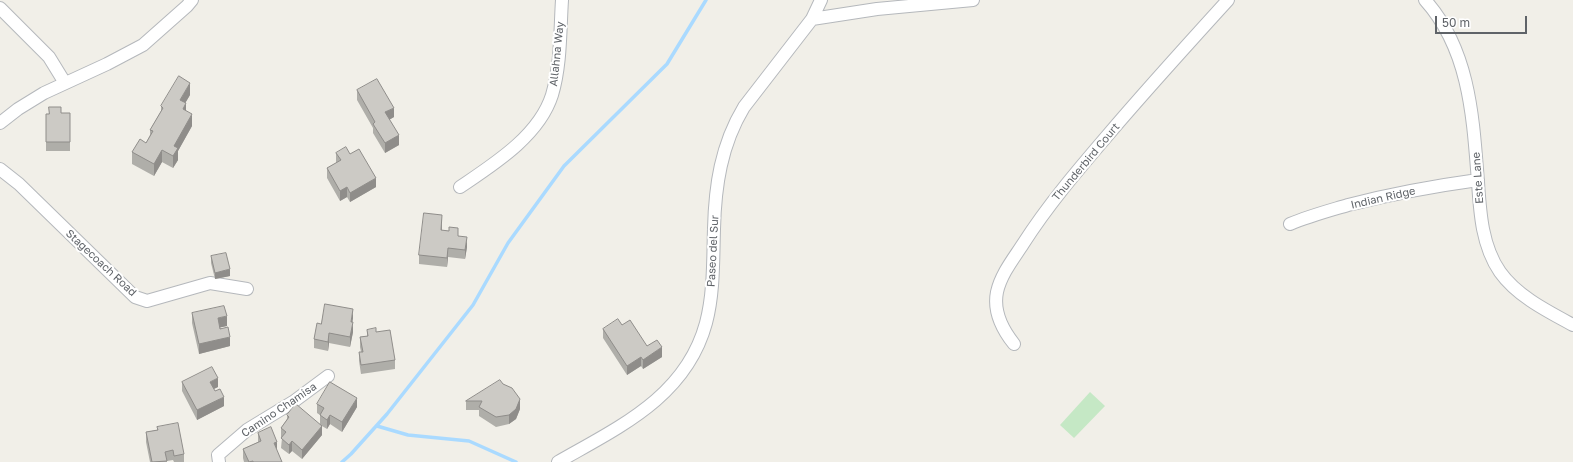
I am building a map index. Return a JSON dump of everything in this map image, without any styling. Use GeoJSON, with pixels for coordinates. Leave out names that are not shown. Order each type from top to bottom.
{"type":"FeatureCollection","features":[{"type":"Feature","properties":{"kind":"street"},"geometry":{"type":"LineString","coordinates":[[0,123],[30,101],[143,45],[192,0]]}},
{"type":"Feature","properties":{"kind":"street","name":"Allahna Way"},"geometry":{"type":"LineString","coordinates":[[460,186],[508,153],[533,127],[546,110],[552,94],[555,76],[562,0]]}},
{"type":"Feature","properties":{"kind":"street","name":"Paseo del Sur"},"geometry":{"type":"LineString","coordinates":[[558,462],[615,430],[654,402],[676,381],[692,358],[702,334],[709,310],[712,279],[716,187],[726,144],[737,118],[744,107],[812,19],[821,0]]}},
{"type":"Feature","properties":{"kind":"street"},"geometry":{"type":"LineString","coordinates":[[812,19],[877,9],[973,0]]}},
{"type":"Feature","properties":{"kind":"street","name":"Thunderbird Court"},"geometry":{"type":"LineString","coordinates":[[1014,344],[1001,324],[997,312],[996,301],[998,290],[1008,266],[1065,186],[1142,96],[1228,0]]}},
{"type":"Feature","properties":{"kind":"street","name":"Este Lane"},"geometry":{"type":"LineString","coordinates":[[1425,0],[1445,27],[1453,42],[1463,69],[1473,123],[1481,216],[1486,241],[1494,262],[1501,272],[1520,292],[1546,310],[1573,325]]}},
{"type":"Feature","properties":{"kind":"street"},"geometry":{"type":"LineString","coordinates":[[0,8],[49,57],[65,83]]}},
{"type":"Feature","properties":{"kind":"street","name":"Stagecoach Road"},"geometry":{"type":"LineString","coordinates":[[0,169],[19,184],[135,297],[147,301],[210,283],[247,289]]}},
{"type":"Feature","properties":{"kind":"street","name":"Indian Ridge"},"geometry":{"type":"LineString","coordinates":[[1290,224],[1319,213],[1382,197],[1442,185],[1478,180]]}},
{"type":"Feature","properties":{"kind":"street","name":"Camino Chamisa"},"geometry":{"type":"LineString","coordinates":[[219,462],[218,455],[247,430],[293,402],[328,376]]}},
{"type":"Feature","properties":{"kind":"green space"},"geometry":{"type":"Polygon","coordinates":[[[1090,392],[1105,406],[1074,438],[1060,425],[1090,392]]]}},
{"type":"Feature","properties":{"kind":"building"},"geometry":{"type":"Polygon","coordinates":[[[179,76],[190,83],[180,100],[186,103],[183,109],[192,114],[174,146],[178,148],[173,156],[162,150],[154,164],[132,152],[140,139],[146,143],[153,131],[150,130],[163,108],[161,106],[179,76]]]}},
{"type":"Feature","properties":{"kind":"building"},"geometry":{"type":"Polygon","coordinates":[[[377,79],[394,108],[385,112],[399,135],[385,143],[373,124],[375,122],[357,90],[377,79]]]}},
{"type":"Feature","properties":{"kind":"building"},"geometry":{"type":"Polygon","coordinates":[[[49,107],[61,107],[61,113],[70,113],[70,142],[46,142],[46,114],[49,114],[49,107]]]}},
{"type":"Feature","properties":{"kind":"building"},"geometry":{"type":"Polygon","coordinates":[[[346,147],[350,154],[359,149],[376,178],[350,193],[347,187],[340,191],[327,168],[341,160],[336,153],[346,147]]]}},
{"type":"Feature","properties":{"kind":"building"},"geometry":{"type":"Polygon","coordinates":[[[424,213],[442,215],[441,230],[449,231],[449,227],[458,228],[458,236],[467,237],[465,250],[448,248],[447,258],[419,255],[424,213]]]}},
{"type":"Feature","properties":{"kind":"building"},"geometry":{"type":"Polygon","coordinates":[[[226,253],[230,269],[215,273],[211,256],[226,253]]]}},
{"type":"Feature","properties":{"kind":"building"},"geometry":{"type":"Polygon","coordinates":[[[325,304],[353,309],[351,322],[353,322],[350,337],[329,333],[328,342],[314,339],[317,323],[321,324],[325,304]]]}},
{"type":"Feature","properties":{"kind":"building"},"geometry":{"type":"Polygon","coordinates":[[[224,306],[227,316],[218,318],[220,329],[228,327],[230,337],[199,344],[192,313],[224,306]]]}},
{"type":"Feature","properties":{"kind":"building"},"geometry":{"type":"Polygon","coordinates":[[[618,319],[622,325],[630,320],[647,346],[657,340],[662,347],[643,360],[641,357],[627,366],[603,329],[618,319]]]}},
{"type":"Feature","properties":{"kind":"building"},"geometry":{"type":"Polygon","coordinates":[[[376,328],[376,332],[390,330],[395,360],[361,365],[359,352],[363,352],[360,337],[368,336],[367,330],[376,328]]]}},
{"type":"Feature","properties":{"kind":"building"},"geometry":{"type":"Polygon","coordinates":[[[212,367],[218,378],[210,382],[215,391],[220,389],[224,397],[197,410],[182,382],[212,367]]]}},
{"type":"Feature","properties":{"kind":"building"},"geometry":{"type":"Polygon","coordinates":[[[500,380],[503,384],[512,388],[520,399],[516,409],[509,415],[496,417],[479,407],[482,401],[466,401],[500,380]]]}},
{"type":"Feature","properties":{"kind":"building"},"geometry":{"type":"Polygon","coordinates":[[[330,382],[357,398],[342,422],[330,415],[327,420],[320,415],[324,408],[317,404],[330,382]]]}},
{"type":"Feature","properties":{"kind":"building"},"geometry":{"type":"Polygon","coordinates":[[[296,404],[322,426],[302,450],[292,441],[289,445],[281,438],[286,432],[281,428],[289,417],[287,415],[296,404]]]}},
{"type":"Feature","properties":{"kind":"building"},"geometry":{"type":"Polygon","coordinates":[[[178,423],[184,454],[174,456],[173,450],[165,452],[167,461],[152,462],[146,432],[158,430],[157,427],[178,423]]]}},
{"type":"Feature","properties":{"kind":"building"},"geometry":{"type":"Polygon","coordinates":[[[271,427],[277,442],[274,443],[282,462],[249,462],[243,449],[261,441],[258,433],[271,427]]]}},
{"type":"Feature","properties":{"kind":"waterway"},"geometry":{"type":"LineString","coordinates":[[342,462],[387,414],[473,305],[508,243],[564,166],[667,64],[706,0]]}},
{"type":"Feature","properties":{"kind":"waterway"},"geometry":{"type":"LineString","coordinates":[[377,426],[408,435],[469,441],[516,462]]}}]}
